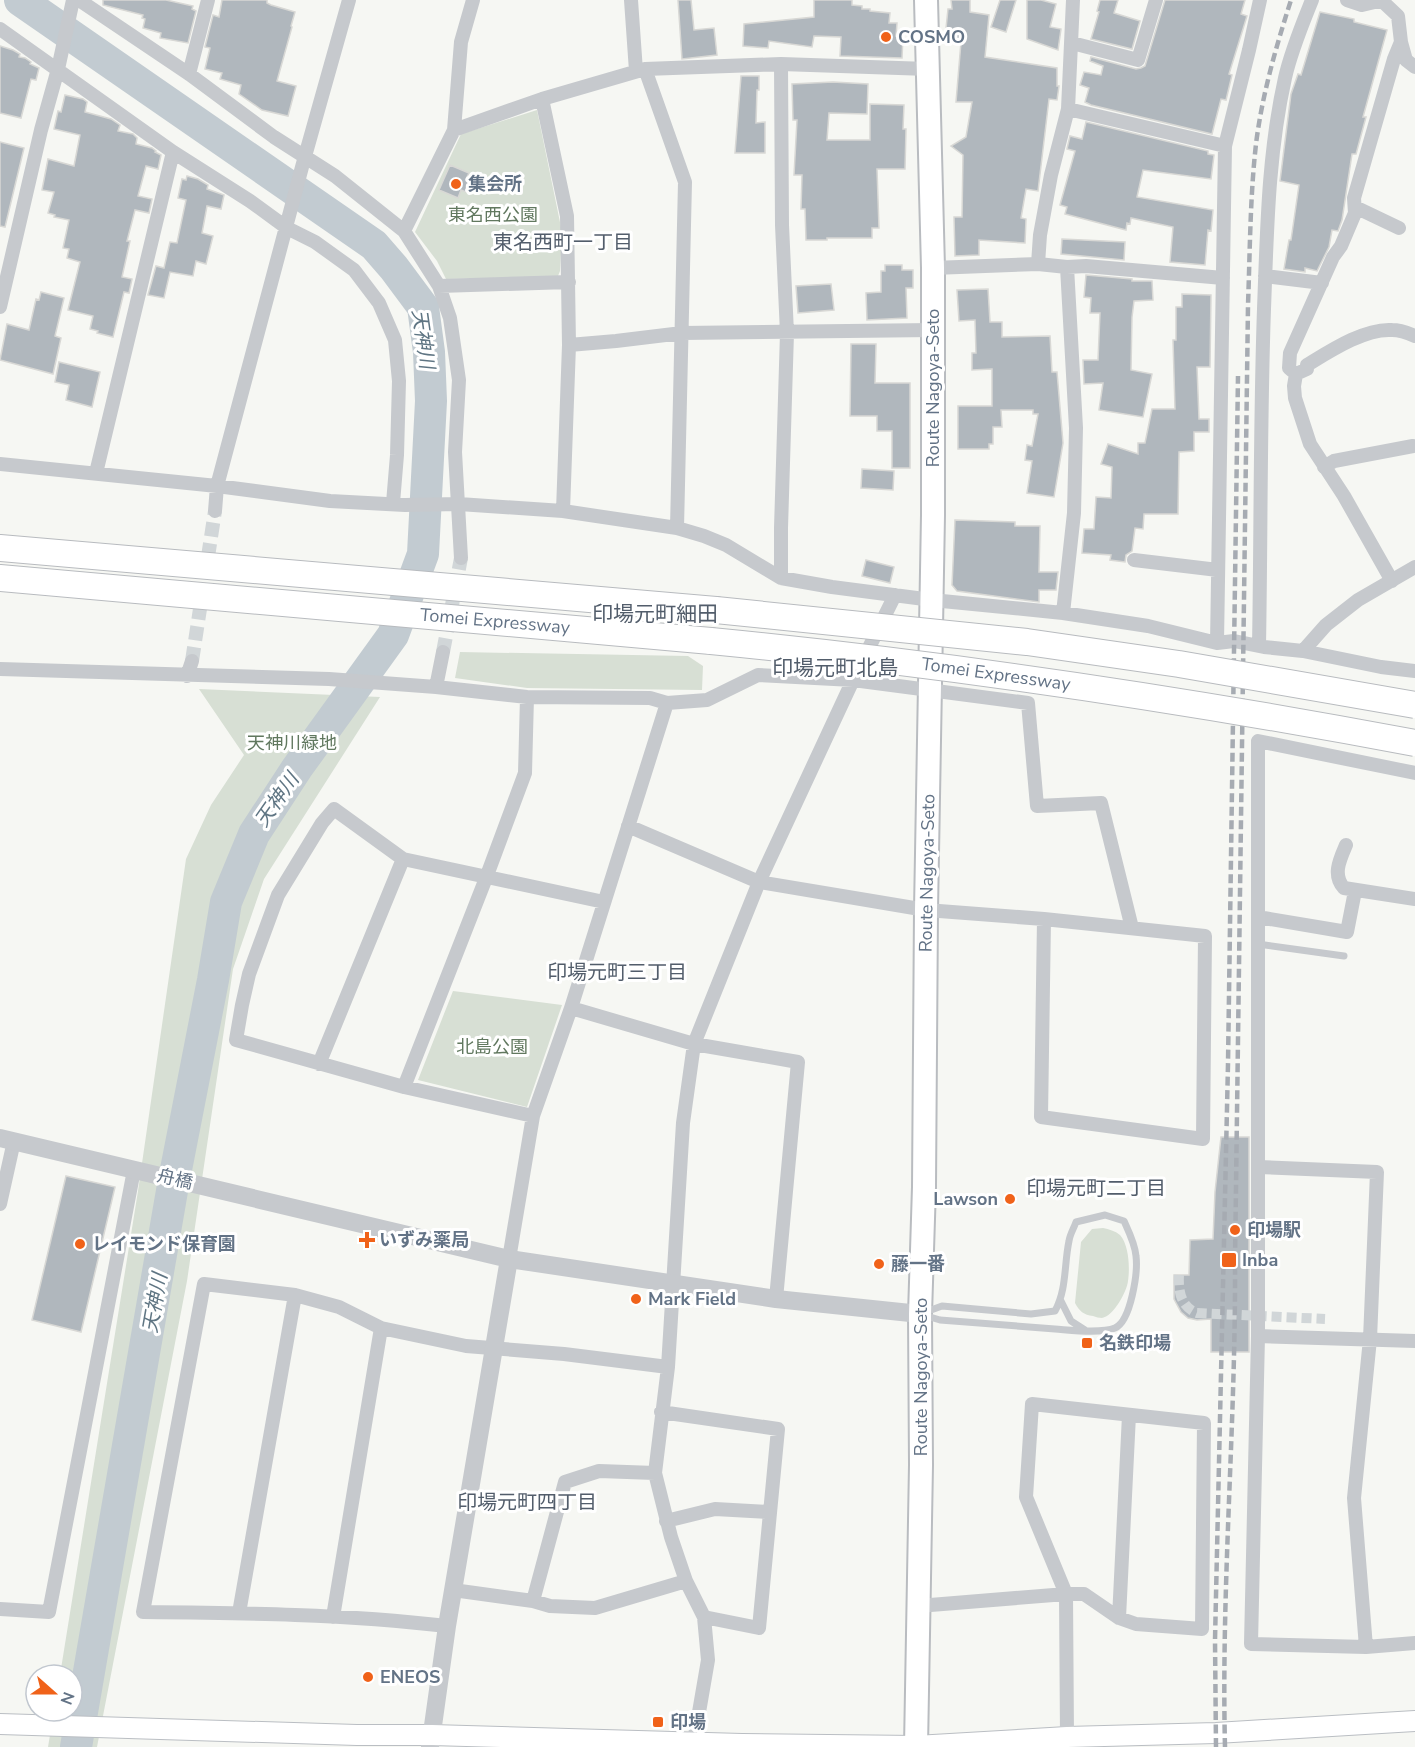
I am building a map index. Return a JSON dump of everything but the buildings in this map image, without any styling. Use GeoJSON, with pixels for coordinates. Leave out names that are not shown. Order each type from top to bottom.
{"type":"FeatureCollection","features":[{"type":"Feature","properties":{"kind":"highway","name":"Tomei Expressway"},"geometry":{"type":"LineString","coordinates":[[0,548],[716,610],[1027,642],[1179,664],[1415,705]]}},
{"type":"Feature","properties":{"kind":"highway","name":"Tomei Expressway"},"geometry":{"type":"LineString","coordinates":[[0,578],[842,654],[1132,693],[1415,743]]}},
{"type":"Feature","properties":{"kind":"main road","name":"Route Nagoya-Seto"},"geometry":{"type":"LineString","coordinates":[[916,1747],[921,1465],[920,1314],[924,1187],[932,600],[933,268],[926,0]]}},
{"type":"Feature","properties":{"kind":"main road"},"geometry":{"type":"LineString","coordinates":[[0,1724],[367,1736],[431,1741],[916,1747],[1067,1737],[1216,1733],[1415,1721]]}},
{"type":"Feature","properties":{"kind":"street"},"geometry":{"type":"LineString","coordinates":[[189,74],[208,0]]}},
{"type":"Feature","properties":{"kind":"street"},"geometry":{"type":"LineString","coordinates":[[215,511],[217,486],[349,0]]}},
{"type":"Feature","properties":{"kind":"street"},"geometry":{"type":"LineString","coordinates":[[404,231],[454,130],[461,42],[472,0]]}},
{"type":"Feature","properties":{"kind":"street"},"geometry":{"type":"LineString","coordinates":[[631,0],[640,70],[685,182],[677,528]]}},
{"type":"Feature","properties":{"kind":"street"},"geometry":{"type":"LineString","coordinates":[[1038,264],[1040,235],[1051,175],[1068,109],[1073,0]]}},
{"type":"Feature","properties":{"kind":"street"},"geometry":{"type":"LineString","coordinates":[[1072,43],[1138,60],[1156,0]]}},
{"type":"Feature","properties":{"kind":"street"},"geometry":{"type":"LineString","coordinates":[[1216,643],[1225,146],[1260,0]]}},
{"type":"Feature","properties":{"kind":"street"},"geometry":{"type":"LineString","coordinates":[[1259,646],[1260,468],[1268,187],[1285,76],[1312,0]]}},
{"type":"Feature","properties":{"kind":"street"},"geometry":{"type":"LineString","coordinates":[[1347,0],[1362,5],[1383,1],[1398,16],[1406,60],[1415,67]]}},
{"type":"Feature","properties":{"kind":"street"},"geometry":{"type":"LineString","coordinates":[[0,307],[41,130],[75,1],[189,74],[304,161],[335,176],[404,231],[439,286],[450,318],[459,380],[454,452],[455,503],[461,558]]}},
{"type":"Feature","properties":{"kind":"street"},"geometry":{"type":"LineString","coordinates":[[0,30],[173,152],[250,201],[287,228],[315,242],[354,270],[379,303],[395,340],[399,381],[399,504]]}},
{"type":"Feature","properties":{"kind":"street"},"geometry":{"type":"LineString","coordinates":[[1296,374],[1288,368],[1290,353],[1355,213],[1354,198],[1401,42]]}},
{"type":"Feature","properties":{"kind":"street"},"geometry":{"type":"LineString","coordinates":[[454,130],[542,99],[640,70],[781,64],[928,69]]}},
{"type":"Feature","properties":{"kind":"street"},"geometry":{"type":"LineString","coordinates":[[781,64],[782,225],[787,333],[781,528],[782,578]]}},
{"type":"Feature","properties":{"kind":"street"},"geometry":{"type":"LineString","coordinates":[[542,99],[567,216],[569,345],[563,511]]}},
{"type":"Feature","properties":{"kind":"street"},"geometry":{"type":"LineString","coordinates":[[1068,109],[1225,146]]}},
{"type":"Feature","properties":{"kind":"street"},"geometry":{"type":"LineString","coordinates":[[96,473],[173,152]]}},
{"type":"Feature","properties":{"kind":"street"},"geometry":{"type":"LineString","coordinates":[[1355,207],[1399,228]]}},
{"type":"Feature","properties":{"kind":"street"},"geometry":{"type":"LineString","coordinates":[[933,268],[1038,264],[1222,278]]}},
{"type":"Feature","properties":{"kind":"street"},"geometry":{"type":"LineString","coordinates":[[1063,613],[1074,513],[1076,428],[1067,267]]}},
{"type":"Feature","properties":{"kind":"street"},"geometry":{"type":"LineString","coordinates":[[1265,276],[1322,283]]}},
{"type":"Feature","properties":{"kind":"street"},"geometry":{"type":"LineString","coordinates":[[439,286],[569,282]]}},
{"type":"Feature","properties":{"kind":"street"},"geometry":{"type":"LineString","coordinates":[[569,345],[682,333],[933,330]]}},
{"type":"Feature","properties":{"kind":"street"},"geometry":{"type":"LineString","coordinates":[[1296,374],[1307,369],[1308,364],[1342,345],[1378,330],[1392,330],[1415,336]]}},
{"type":"Feature","properties":{"kind":"street"},"geometry":{"type":"LineString","coordinates":[[1296,374],[1295,398],[1310,444],[1344,496],[1392,581]]}},
{"type":"Feature","properties":{"kind":"street"},"geometry":{"type":"LineString","coordinates":[[1324,467],[1334,460],[1413,446]]}},
{"type":"Feature","properties":{"kind":"street"},"geometry":{"type":"LineString","coordinates":[[0,464],[217,486],[330,501],[399,504],[455,503],[563,511],[677,528],[704,536],[726,545],[782,578],[932,600],[1063,613],[1148,626],[1216,643],[1234,641],[1415,671]]}},
{"type":"Feature","properties":{"kind":"street"},"geometry":{"type":"LineString","coordinates":[[1134,560],[1218,570]]}},
{"type":"Feature","properties":{"kind":"street"},"geometry":{"type":"LineString","coordinates":[[1303,651],[1326,625],[1358,600],[1415,567]]}},
{"type":"Feature","properties":{"kind":"street"},"geometry":{"type":"LineString","coordinates":[[694,1745],[708,1660],[704,1617],[686,1581],[666,1521],[655,1473],[668,1367],[683,1123],[694,1044],[759,882],[895,595]]}},
{"type":"Feature","properties":{"kind":"street"},"geometry":{"type":"LineString","coordinates":[[436,687],[443,652]]}},
{"type":"Feature","properties":{"kind":"street"},"geometry":{"type":"LineString","coordinates":[[187,676],[192,661]]}},
{"type":"Feature","properties":{"kind":"street"},"geometry":{"type":"LineString","coordinates":[[0,669],[329,680],[436,687],[527,697],[651,698],[667,703],[707,700],[758,675],[853,681],[1028,704],[1036,806],[1101,803],[1132,928]]}},
{"type":"Feature","properties":{"kind":"street"},"geometry":{"type":"LineString","coordinates":[[404,1087],[525,773],[527,697]]}},
{"type":"Feature","properties":{"kind":"street"},"geometry":{"type":"LineString","coordinates":[[431,1741],[447,1626],[533,1116],[571,1008],[667,703]]}},
{"type":"Feature","properties":{"kind":"street"},"geometry":{"type":"LineString","coordinates":[[1415,773],[1258,741],[1258,1336],[1251,1644],[1366,1647],[1415,1643]]}},
{"type":"Feature","properties":{"kind":"street"},"geometry":{"type":"LineString","coordinates":[[533,1116],[404,1087],[236,1041],[249,974],[278,895],[333,809],[403,860],[604,902]]}},
{"type":"Feature","properties":{"kind":"street"},"geometry":{"type":"LineString","coordinates":[[628,826],[759,882],[926,910],[1044,919],[1205,936],[1203,1139],[1041,1117],[1044,919]]}},
{"type":"Feature","properties":{"kind":"street"},"geometry":{"type":"LineString","coordinates":[[1346,845],[1337,871],[1340,884],[1344,888],[1415,899]]}},
{"type":"Feature","properties":{"kind":"street"},"geometry":{"type":"LineString","coordinates":[[319,1064],[403,860]]}},
{"type":"Feature","properties":{"kind":"street"},"geometry":{"type":"LineString","coordinates":[[1258,917],[1347,932],[1354,891]]}},
{"type":"Feature","properties":{"kind":"street"},"geometry":{"type":"LineString","coordinates":[[571,1008],[694,1044],[798,1062],[776,1299]]}},
{"type":"Feature","properties":{"kind":"street"},"geometry":{"type":"LineString","coordinates":[[0,1204],[7,1139]]}},
{"type":"Feature","properties":{"kind":"street","name":"舟橋"},"geometry":{"type":"LineString","coordinates":[[7,1139],[508,1259],[776,1299],[920,1314]]}},
{"type":"Feature","properties":{"kind":"street"},"geometry":{"type":"LineString","coordinates":[[1259,1167],[1377,1172],[1370,1339],[1354,1498],[1366,1647]]}},
{"type":"Feature","properties":{"kind":"street"},"geometry":{"type":"LineString","coordinates":[[0,1610],[49,1612],[140,1171]]}},
{"type":"Feature","properties":{"kind":"street"},"geometry":{"type":"LineString","coordinates":[[447,1626],[333,1617],[143,1612],[204,1284],[295,1295],[339,1307],[381,1328],[466,1346],[668,1367]]}},
{"type":"Feature","properties":{"kind":"street"},"geometry":{"type":"LineString","coordinates":[[239,1613],[295,1295]]}},
{"type":"Feature","properties":{"kind":"street"},"geometry":{"type":"LineString","coordinates":[[333,1617],[381,1328]]}},
{"type":"Feature","properties":{"kind":"street"},"geometry":{"type":"LineString","coordinates":[[1258,1336],[1415,1341]]}},
{"type":"Feature","properties":{"kind":"street"},"geometry":{"type":"LineString","coordinates":[[918,1606],[1066,1594],[1084,1594],[1119,1618],[1136,1624],[1202,1629],[1204,1423],[1032,1404],[1026,1497],[1066,1594],[1067,1737]]}},
{"type":"Feature","properties":{"kind":"street"},"geometry":{"type":"LineString","coordinates":[[662,1412],[778,1429],[759,1628],[704,1617]]}},
{"type":"Feature","properties":{"kind":"street"},"geometry":{"type":"LineString","coordinates":[[1119,1618],[1129,1415]]}},
{"type":"Feature","properties":{"kind":"street"},"geometry":{"type":"LineString","coordinates":[[533,1601],[565,1482],[599,1471],[655,1473]]}},
{"type":"Feature","properties":{"kind":"street"},"geometry":{"type":"LineString","coordinates":[[666,1521],[715,1509],[770,1512]]}},
{"type":"Feature","properties":{"kind":"street"},"geometry":{"type":"LineString","coordinates":[[453,1590],[533,1601],[550,1606],[595,1608],[686,1581]]}},
{"type":"Feature","properties":{"kind":"lane"},"geometry":{"type":"LineString","coordinates":[[1258,944],[1344,956]]}},
{"type":"Feature","properties":{"kind":"lane"},"geometry":{"type":"LineString","coordinates":[[1105,1215],[1124,1221],[1130,1234],[1136,1256],[1132,1298],[1122,1323],[1115,1328],[1087,1331],[940,1320],[920,1314],[942,1306],[1031,1314],[1055,1311],[1061,1301],[1069,1239],[1076,1222],[1105,1215]]}},
{"type":"Feature","properties":{"kind":"lane"},"geometry":{"type":"LineString","coordinates":[[1061,1301],[1071,1321],[1087,1331]]}},
{"type":"Feature","properties":{"kind":"green space","name":"東名西公園"},"geometry":{"type":"Polygon","coordinates":[[[537,110],[562,232],[558,276],[446,279],[437,261],[415,232],[461,134],[537,110]]]}},
{"type":"Feature","properties":{"kind":"green space"},"geometry":{"type":"Polygon","coordinates":[[[460,652],[688,656],[703,666],[702,690],[527,688],[455,678],[460,652]]]}},
{"type":"Feature","properties":{"kind":"green space","name":"天神川緑地"},"geometry":{"type":"Polygon","coordinates":[[[199,689],[380,697],[264,879],[233,969],[187,1281],[97,1747],[48,1747],[52,1723],[84,1723],[84,1663],[62,1663],[138,1191],[186,859],[211,805],[244,755],[199,689]]]}},
{"type":"Feature","properties":{"kind":"green space","name":"北島公園"},"geometry":{"type":"Polygon","coordinates":[[[453,991],[562,1005],[527,1107],[418,1080],[453,991]]]}},
{"type":"Feature","properties":{"kind":"green space"},"geometry":{"type":"Polygon","coordinates":[[[1103,1228],[1116,1232],[1123,1239],[1129,1270],[1127,1285],[1122,1297],[1111,1313],[1102,1318],[1084,1314],[1075,1303],[1081,1242],[1092,1229],[1103,1228]]]}},
{"type":"Feature","properties":{"kind":"waterway","name":"天神川"},"geometry":{"type":"LineString","coordinates":[[20,0],[374,245],[423,307],[429,352],[431,401],[423,554],[393,635],[297,768],[254,834],[226,902],[173,1185],[76,1747]]}},
{"type":"Feature","properties":{"kind":"tunnel"},"geometry":{"type":"LineString","coordinates":[[192,661],[215,511]]}},
{"type":"Feature","properties":{"kind":"tunnel"},"geometry":{"type":"LineString","coordinates":[[443,652],[461,558]]}},
{"type":"Feature","properties":{"kind":"tunnel"},"geometry":{"type":"LineString","coordinates":[[1179,1275],[1179,1287],[1184,1303],[1197,1313],[1325,1319]]}},
{"type":"Feature","properties":{"kind":"railway"},"geometry":{"type":"LineString","coordinates":[[1225,1747],[1225,1625],[1235,1321],[1250,224],[1256,144],[1262,107],[1291,0]]}},
{"type":"Feature","properties":{"kind":"railway"},"geometry":{"type":"LineString","coordinates":[[1216,1747],[1215,1640],[1228,1064],[1238,376]]}},
{"type":"Feature","properties":{"kind":"place","name":"COSMO"},"geometry":{"type":"Point","coordinates":[886,37]}},
{"type":"Feature","properties":{"kind":"place","name":"集会所"},"geometry":{"type":"Point","coordinates":[456,184]}},
{"type":"Feature","properties":{"kind":"place","name":"Lawson"},"geometry":{"type":"Point","coordinates":[1010,1199]}},
{"type":"Feature","properties":{"kind":"place","name":"印場駅"},"geometry":{"type":"Point","coordinates":[1235,1230]}},
{"type":"Feature","properties":{"kind":"place","name":"いずみ薬局"},"geometry":{"type":"Point","coordinates":[367,1240]}},
{"type":"Feature","properties":{"kind":"place","name":"レイモンド保育園"},"geometry":{"type":"Point","coordinates":[80,1244]}},
{"type":"Feature","properties":{"kind":"place","name":"Inba"},"geometry":{"type":"Point","coordinates":[1229,1260]}},
{"type":"Feature","properties":{"kind":"place","name":"藤一番"},"geometry":{"type":"Point","coordinates":[879,1264]}},
{"type":"Feature","properties":{"kind":"place","name":"Mark Field"},"geometry":{"type":"Point","coordinates":[636,1299]}},
{"type":"Feature","properties":{"kind":"place","name":"名鉄印場"},"geometry":{"type":"Point","coordinates":[1087,1343]}},
{"type":"Feature","properties":{"kind":"place","name":"ENEOS"},"geometry":{"type":"Point","coordinates":[368,1677]}},
{"type":"Feature","properties":{"kind":"place","name":"印場"},"geometry":{"type":"Point","coordinates":[658,1722]}},
{"type":"Feature","properties":{"kind":"district","name":"東名西町一丁目"},"geometry":{"type":"Point","coordinates":[563,242]}},
{"type":"Feature","properties":{"kind":"district","name":"印場元町細田"},"geometry":{"type":"Point","coordinates":[655,614]}},
{"type":"Feature","properties":{"kind":"district","name":"印場元町北島"},"geometry":{"type":"Point","coordinates":[835,668]}},
{"type":"Feature","properties":{"kind":"district","name":"印場元町三丁目"},"geometry":{"type":"Point","coordinates":[617,972]}},
{"type":"Feature","properties":{"kind":"district","name":"印場元町二丁目"},"geometry":{"type":"Point","coordinates":[1096,1188]}},
{"type":"Feature","properties":{"kind":"district","name":"印場元町四丁目"},"geometry":{"type":"Point","coordinates":[527,1502]}}]}
